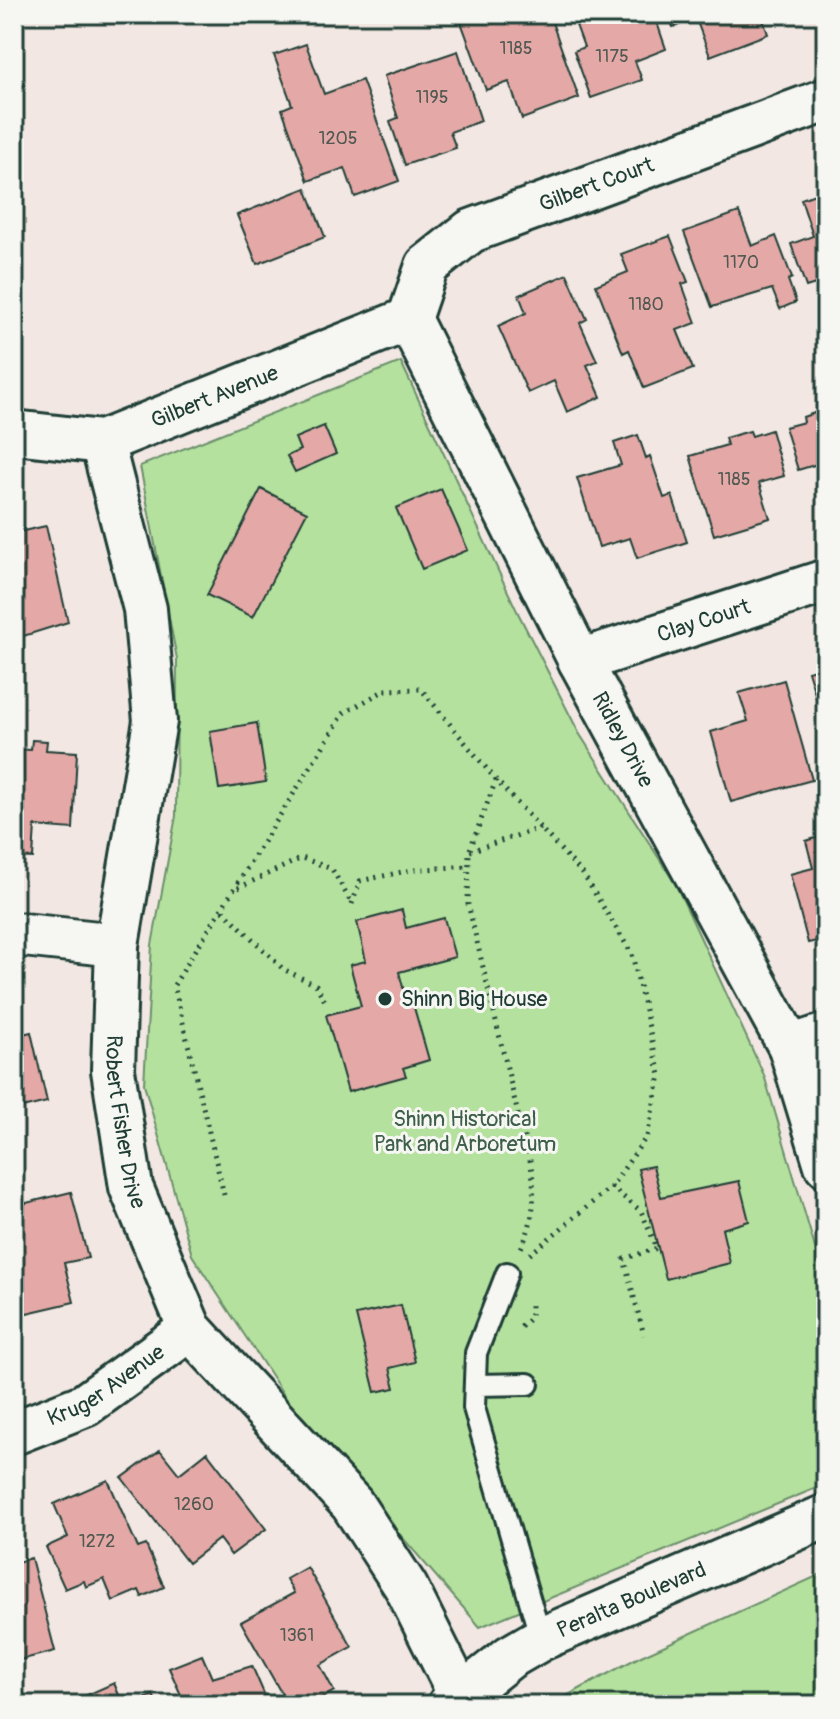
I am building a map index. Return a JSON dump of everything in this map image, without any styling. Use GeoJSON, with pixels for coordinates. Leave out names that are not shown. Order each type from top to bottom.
{"type":"FeatureCollection","features":[{"type":"Feature","properties":{"kind":"street","name":"Gilbert Court"},"geometry":{"type":"LineString","coordinates":[[409,319],[427,266],[471,231],[826,100]]}},
{"type":"Feature","properties":{"kind":"street","name":"Gilbert Avenue"},"geometry":{"type":"LineString","coordinates":[[14,432],[102,442],[409,319]]}},
{"type":"Feature","properties":{"kind":"street","name":"Ridley Drive"},"geometry":{"type":"LineString","coordinates":[[409,319],[580,661],[808,1041],[826,1165]]}},
{"type":"Feature","properties":{"kind":"street","name":"Robert Fisher Drive"},"geometry":{"type":"LineString","coordinates":[[102,442],[145,609],[155,721],[117,945],[113,1070],[131,1187],[190,1329],[352,1504],[406,1587],[459,1701]]}},
{"type":"Feature","properties":{"kind":"street","name":"Clay Court"},"geometry":{"type":"LineString","coordinates":[[580,661],[826,581]]}},
{"type":"Feature","properties":{"kind":"street"},"geometry":{"type":"LineString","coordinates":[[14,934],[117,945]]}},
{"type":"Feature","properties":{"kind":"street","name":"Kruger Avenue"},"geometry":{"type":"LineString","coordinates":[[14,1433],[85,1405],[190,1329]]}},
{"type":"Feature","properties":{"kind":"street","name":"Peralta Boulevard"},"geometry":{"type":"LineString","coordinates":[[459,1701],[510,1657],[541,1639],[826,1516]]}},
{"type":"Feature","properties":{"kind":"lane"},"geometry":{"type":"LineString","coordinates":[[507,1273],[476,1353],[474,1408],[541,1639]]}},
{"type":"Feature","properties":{"kind":"lane"},"geometry":{"type":"LineString","coordinates":[[475,1385],[528,1384]]}},
{"type":"Feature","properties":{"kind":"path"},"geometry":{"type":"LineString","coordinates":[[224,1195],[174,985],[344,713],[385,690],[421,689],[496,780],[583,874],[632,954],[660,1075],[647,1136],[611,1187],[507,1273]]}},
{"type":"Feature","properties":{"kind":"path"},"geometry":{"type":"LineString","coordinates":[[496,780],[469,852],[468,904],[522,1131],[534,1166],[531,1228],[507,1273]]}},
{"type":"Feature","properties":{"kind":"path"},"geometry":{"type":"LineString","coordinates":[[469,852],[540,828]]}},
{"type":"Feature","properties":{"kind":"path"},"geometry":{"type":"LineString","coordinates":[[237,888],[302,858],[332,869],[352,904],[360,881],[411,870],[469,866]]}},
{"type":"Feature","properties":{"kind":"path"},"geometry":{"type":"LineString","coordinates":[[223,910],[283,969],[316,985],[325,1001]]}},
{"type":"Feature","properties":{"kind":"path"},"geometry":{"type":"LineString","coordinates":[[611,1187],[641,1211],[657,1248],[624,1259],[644,1335]]}},
{"type":"Feature","properties":{"kind":"green space","name":"Shinn Historical Park and Arboretum"},"geometry":{"type":"Polygon","coordinates":[[[401,362],[516,609],[579,733],[676,885],[764,1075],[826,1285],[826,1484],[480,1627],[299,1418],[192,1255],[144,1084],[152,945],[176,816],[177,659],[140,466],[401,362]]]}},
{"type":"Feature","properties":{"kind":"green space"},"geometry":{"type":"Polygon","coordinates":[[[826,1572],[826,1705],[550,1705],[639,1657],[826,1572]]]}},
{"type":"Feature","properties":{"kind":"building"},"geometry":{"type":"Polygon","coordinates":[[[458,14],[549,14],[579,98],[522,119],[509,82],[486,90],[458,14]]]}},
{"type":"Feature","properties":{"kind":"building"},"geometry":{"type":"Polygon","coordinates":[[[572,14],[654,14],[666,49],[635,61],[642,80],[591,98],[574,51],[584,47],[572,14]]]}},
{"type":"Feature","properties":{"kind":"building"},"geometry":{"type":"Polygon","coordinates":[[[668,14],[761,14],[768,34],[710,56],[696,19],[673,27],[668,14]]]}},
{"type":"Feature","properties":{"kind":"building"},"geometry":{"type":"Polygon","coordinates":[[[306,44],[324,94],[362,80],[399,181],[355,197],[345,168],[308,181],[282,109],[292,105],[274,55],[306,44]]]}},
{"type":"Feature","properties":{"kind":"building"},"geometry":{"type":"Polygon","coordinates":[[[458,51],[481,121],[450,132],[456,148],[405,165],[390,121],[398,118],[384,76],[458,51]]]}},
{"type":"Feature","properties":{"kind":"building"},"geometry":{"type":"Polygon","coordinates":[[[306,188],[325,237],[257,264],[237,215],[306,188]]]}},
{"type":"Feature","properties":{"kind":"building"},"geometry":{"type":"Polygon","coordinates":[[[826,190],[826,284],[825,281],[806,287],[791,244],[813,236],[801,199],[826,190]]]}},
{"type":"Feature","properties":{"kind":"building"},"geometry":{"type":"Polygon","coordinates":[[[739,212],[752,246],[776,236],[792,278],[788,280],[796,302],[780,309],[772,289],[712,307],[684,232],[739,212]]]}},
{"type":"Feature","properties":{"kind":"building"},"geometry":{"type":"Polygon","coordinates":[[[670,236],[688,282],[682,284],[696,323],[677,330],[693,369],[644,388],[629,350],[623,353],[596,285],[628,272],[621,254],[670,236]]]}},
{"type":"Feature","properties":{"kind":"building"},"geometry":{"type":"Polygon","coordinates":[[[567,274],[587,319],[580,323],[597,361],[587,365],[601,397],[567,412],[554,381],[528,393],[498,326],[526,313],[519,295],[567,274]]]}},
{"type":"Feature","properties":{"kind":"building"},"geometry":{"type":"Polygon","coordinates":[[[826,409],[826,471],[824,462],[798,470],[785,427],[804,422],[803,417],[826,409]]]}},
{"type":"Feature","properties":{"kind":"building"},"geometry":{"type":"Polygon","coordinates":[[[324,426],[336,454],[295,472],[287,456],[300,450],[295,438],[324,426]]]}},
{"type":"Feature","properties":{"kind":"building"},"geometry":{"type":"Polygon","coordinates":[[[771,430],[784,476],[759,483],[770,518],[714,535],[690,456],[727,445],[725,438],[750,431],[752,436],[771,430]]]}},
{"type":"Feature","properties":{"kind":"building"},"geometry":{"type":"Polygon","coordinates":[[[638,435],[646,458],[650,456],[664,498],[672,495],[687,542],[637,558],[630,538],[599,547],[577,478],[621,465],[614,443],[638,435]]]}},
{"type":"Feature","properties":{"kind":"building"},"geometry":{"type":"Polygon","coordinates":[[[261,489],[307,512],[253,617],[207,595],[261,489]]]}},
{"type":"Feature","properties":{"kind":"building"},"geometry":{"type":"Polygon","coordinates":[[[441,489],[468,550],[422,569],[396,508],[441,489]]]}},
{"type":"Feature","properties":{"kind":"building"},"geometry":{"type":"Polygon","coordinates":[[[46,526],[68,622],[14,639],[14,533],[46,526]]]}},
{"type":"Feature","properties":{"kind":"building"},"geometry":{"type":"Polygon","coordinates":[[[826,666],[826,730],[808,671],[826,666]]]}},
{"type":"Feature","properties":{"kind":"building"},"geometry":{"type":"Polygon","coordinates":[[[784,680],[812,780],[731,802],[711,732],[748,721],[739,693],[784,680]]]}},
{"type":"Feature","properties":{"kind":"building"},"geometry":{"type":"Polygon","coordinates":[[[257,723],[266,782],[219,789],[210,731],[257,723]]]}},
{"type":"Feature","properties":{"kind":"building"},"geometry":{"type":"Polygon","coordinates":[[[32,740],[47,741],[46,750],[77,752],[73,829],[35,826],[33,858],[14,857],[14,749],[31,750],[32,740]]]}},
{"type":"Feature","properties":{"kind":"building"},"geometry":{"type":"Polygon","coordinates":[[[826,829],[826,939],[808,943],[790,874],[813,868],[806,841],[822,836],[820,830],[826,829]]]}},
{"type":"Feature","properties":{"kind":"building","name":"Shinn Big House"},"geometry":{"type":"Polygon","coordinates":[[[402,910],[406,928],[444,918],[455,957],[399,972],[404,991],[409,990],[429,1060],[403,1068],[406,1076],[348,1092],[326,1015],[361,1006],[350,965],[366,961],[357,922],[402,910]]]}},
{"type":"Feature","properties":{"kind":"building"},"geometry":{"type":"Polygon","coordinates":[[[31,1032],[47,1102],[14,1110],[14,1036],[31,1032]]]}},
{"type":"Feature","properties":{"kind":"building"},"geometry":{"type":"Polygon","coordinates":[[[653,1166],[661,1197],[739,1181],[749,1221],[722,1229],[730,1263],[666,1279],[638,1169],[653,1166]]]}},
{"type":"Feature","properties":{"kind":"building"},"geometry":{"type":"Polygon","coordinates":[[[71,1192],[88,1258],[64,1263],[74,1302],[14,1316],[14,1206],[71,1192]]]}},
{"type":"Feature","properties":{"kind":"building"},"geometry":{"type":"Polygon","coordinates":[[[401,1305],[415,1362],[390,1368],[395,1388],[375,1392],[356,1315],[401,1305]]]}},
{"type":"Feature","properties":{"kind":"building"},"geometry":{"type":"Polygon","coordinates":[[[160,1450],[179,1474],[207,1452],[266,1529],[231,1555],[219,1539],[188,1563],[122,1478],[160,1450]]]}},
{"type":"Feature","properties":{"kind":"building"},"geometry":{"type":"Polygon","coordinates":[[[108,1480],[138,1548],[146,1545],[164,1587],[142,1597],[139,1590],[113,1601],[104,1579],[86,1587],[84,1581],[65,1589],[46,1547],[68,1537],[54,1504],[108,1480]]]}},
{"type":"Feature","properties":{"kind":"building"},"geometry":{"type":"Polygon","coordinates":[[[31,1558],[55,1651],[16,1661],[14,1563],[31,1558]]]}},
{"type":"Feature","properties":{"kind":"building"},"geometry":{"type":"Polygon","coordinates":[[[307,1567],[352,1647],[320,1665],[334,1691],[310,1705],[288,1705],[241,1622],[294,1593],[286,1579],[307,1567]]]}},
{"type":"Feature","properties":{"kind":"building"},"geometry":{"type":"Polygon","coordinates":[[[202,1655],[212,1678],[252,1666],[269,1705],[176,1705],[173,1698],[181,1695],[169,1668],[202,1655]]]}},
{"type":"Feature","properties":{"kind":"building"},"geometry":{"type":"Polygon","coordinates":[[[114,1683],[123,1705],[69,1703],[114,1683]]]}},
{"type":"Feature","properties":{"kind":"building"},"geometry":{"type":"Polygon","coordinates":[[[153,1695],[158,1705],[131,1705],[153,1695]]]}},
{"type":"Feature","properties":{"kind":"place","name":"Shinn Big House"},"geometry":{"type":"Point","coordinates":[385,999]}}]}
